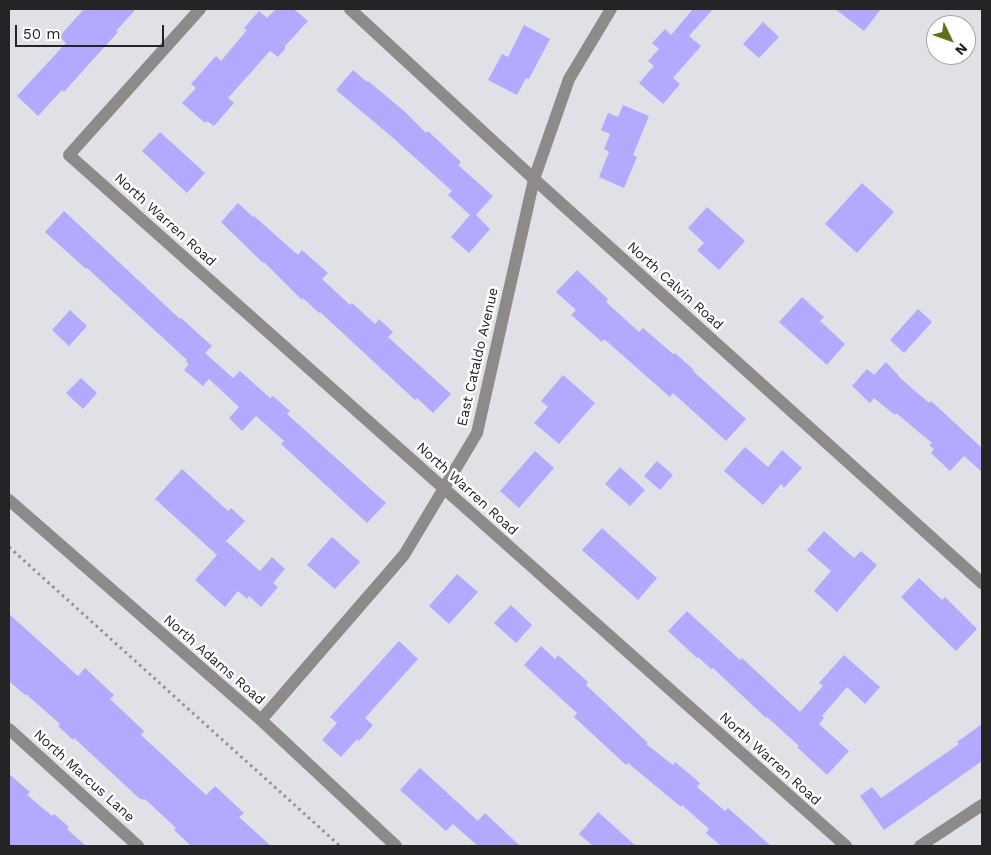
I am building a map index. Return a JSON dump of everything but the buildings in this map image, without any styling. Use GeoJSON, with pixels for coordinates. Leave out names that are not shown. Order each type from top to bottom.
{"type":"FeatureCollection","features":[{"type":"Feature","properties":{"kind":"street","name":"North Warren Road"},"geometry":{"type":"LineString","coordinates":[[200,9],[69,155],[846,846]]}},
{"type":"Feature","properties":{"kind":"street","name":"North Calvin Road"},"geometry":{"type":"LineString","coordinates":[[350,9],[534,179],[982,583]]}},
{"type":"Feature","properties":{"kind":"street","name":"East Cataldo Avenue"},"geometry":{"type":"LineString","coordinates":[[261,720],[404,555],[477,433],[534,179],[569,79],[611,9]]}},
{"type":"Feature","properties":{"kind":"street","name":"North Adams Road"},"geometry":{"type":"LineString","coordinates":[[9,500],[261,720],[396,846]]}},
{"type":"Feature","properties":{"kind":"street","name":"North Marcus Lane"},"geometry":{"type":"LineString","coordinates":[[9,729],[138,846]]}},
{"type":"Feature","properties":{"kind":"street"},"geometry":{"type":"LineString","coordinates":[[920,846],[982,805]]}},
{"type":"Feature","properties":{"kind":"path"},"geometry":{"type":"LineString","coordinates":[[9,547],[340,846]]}}]}
